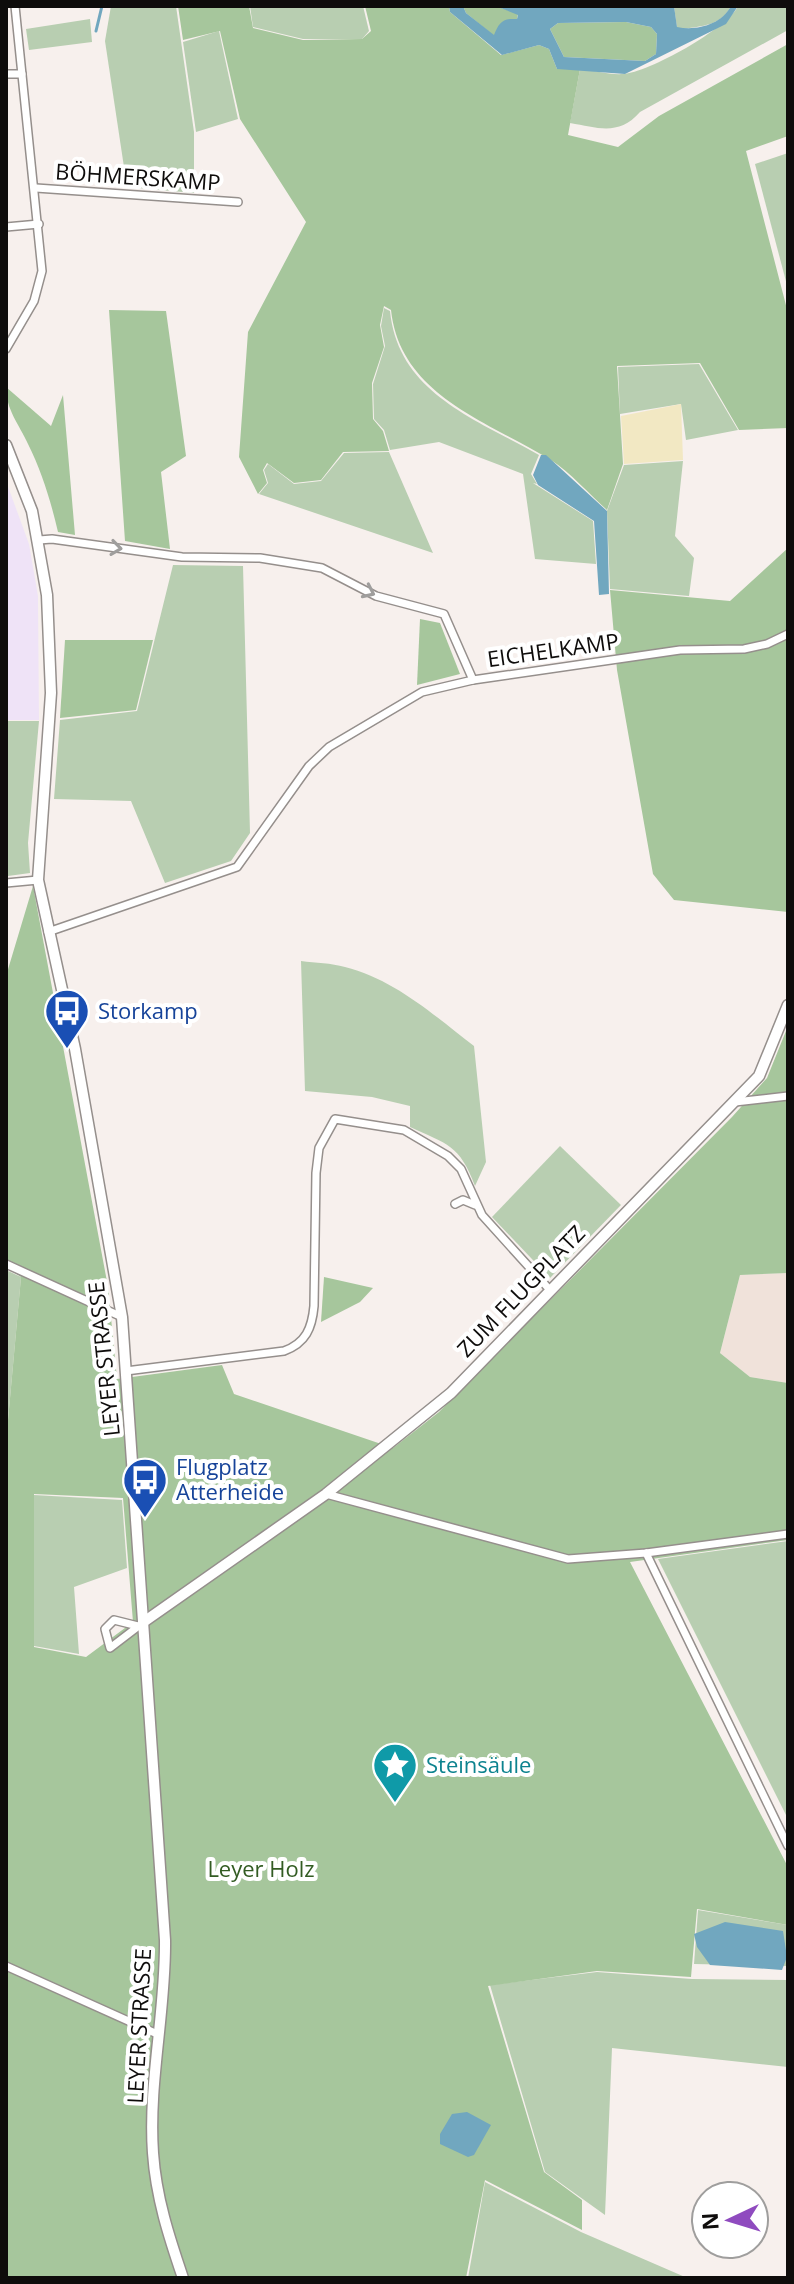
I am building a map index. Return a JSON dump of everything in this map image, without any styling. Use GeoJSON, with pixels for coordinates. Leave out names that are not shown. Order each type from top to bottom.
{"type":"FeatureCollection","features":[{"type":"Feature","properties":{"kind":"street"},"geometry":{"type":"LineString","coordinates":[[6,349],[39,287],[42,255],[15,6]]}},
{"type":"Feature","properties":{"kind":"street"},"geometry":{"type":"LineString","coordinates":[[6,74],[22,74]]}},
{"type":"Feature","properties":{"kind":"street","name":"BÖHMERSKAMP"},"geometry":{"type":"LineString","coordinates":[[36,188],[238,202]]}},
{"type":"Feature","properties":{"kind":"street"},"geometry":{"type":"LineString","coordinates":[[6,227],[39,224]]}},
{"type":"Feature","properties":{"kind":"street","name":"LEYER STRASSE"},"geometry":{"type":"LineString","coordinates":[[6,445],[20,476],[39,540],[52,660],[38,880],[75,1049],[122,1317],[165,1940],[153,2151],[160,2204],[183,2278]]}},
{"type":"Feature","properties":{"kind":"street","name":"EICHELKAMP"},"geometry":{"type":"LineString","coordinates":[[39,540],[52,539],[182,557],[260,558],[322,568],[376,596],[444,614],[473,680],[680,650],[744,649],[767,644],[788,634]]}},
{"type":"Feature","properties":{"kind":"street"},"geometry":{"type":"LineString","coordinates":[[48,932],[237,867],[309,766],[329,747],[422,692],[473,680]]}},
{"type":"Feature","properties":{"kind":"street"},"geometry":{"type":"LineString","coordinates":[[6,883],[38,880]]}},
{"type":"Feature","properties":{"kind":"street","name":"ZUM FLUGPLATZ"},"geometry":{"type":"LineString","coordinates":[[142,1624],[326,1494],[451,1393],[759,1076],[788,1005]]}},
{"type":"Feature","properties":{"kind":"street"},"geometry":{"type":"LineString","coordinates":[[734,1103],[788,1096]]}},
{"type":"Feature","properties":{"kind":"street"},"geometry":{"type":"LineString","coordinates":[[126,1371],[284,1351],[304,1339],[313,1322],[319,1148],[335,1119],[404,1130],[436,1148],[461,1169],[477,1207]]}},
{"type":"Feature","properties":{"kind":"street"},"geometry":{"type":"LineString","coordinates":[[455,1204],[471,1201],[549,1289]]}},
{"type":"Feature","properties":{"kind":"street"},"geometry":{"type":"LineString","coordinates":[[6,1264],[122,1317]]}},
{"type":"Feature","properties":{"kind":"street"},"geometry":{"type":"LineString","coordinates":[[326,1494],[568,1559],[646,1553],[788,1534]]}},
{"type":"Feature","properties":{"kind":"street"},"geometry":{"type":"LineString","coordinates":[[646,1553],[788,1846]]}},
{"type":"Feature","properties":{"kind":"street"},"geometry":{"type":"LineString","coordinates":[[114,1620],[142,1624],[110,1648],[106,1642],[105,1629],[114,1620]]}},
{"type":"Feature","properties":{"kind":"street"},"geometry":{"type":"LineString","coordinates":[[6,1966],[155,2033]]}},
{"type":"Feature","properties":{"kind":"shaded area"},"geometry":{"type":"Polygon","coordinates":[[[6,481],[29,544],[38,596],[39,720],[6,720],[6,481]]]}},
{"type":"Feature","properties":{"kind":"shaded area"},"geometry":{"type":"Polygon","coordinates":[[[788,1273],[788,1383],[750,1377],[720,1353],[740,1275],[788,1273]]]}},
{"type":"Feature","properties":{"kind":"green space"},"geometry":{"type":"Polygon","coordinates":[[[111,6],[176,6],[194,132],[194,193],[127,187],[105,41],[111,6]]]}},
{"type":"Feature","properties":{"kind":"green space"},"geometry":{"type":"Polygon","coordinates":[[[178,6],[249,6],[253,28],[303,40],[362,39],[371,31],[365,6],[449,6],[450,12],[501,55],[539,45],[549,49],[557,69],[580,69],[568,135],[618,147],[659,116],[788,44],[788,136],[746,151],[788,313],[788,428],[739,430],[700,363],[617,366],[623,464],[607,510],[551,460],[475,418],[429,385],[411,364],[398,339],[391,310],[384,306],[380,325],[384,347],[372,383],[373,419],[383,431],[389,451],[343,452],[321,480],[294,483],[267,463],[263,470],[267,483],[258,494],[239,457],[248,332],[306,222],[240,119],[220,31],[183,40],[178,6]]]}},
{"type":"Feature","properties":{"kind":"green space"},"geometry":{"type":"Polygon","coordinates":[[[250,6],[363,6],[369,31],[362,39],[303,39],[253,27],[250,6]]]}},
{"type":"Feature","properties":{"kind":"green space"},"geometry":{"type":"Polygon","coordinates":[[[463,6],[496,6],[518,14],[517,19],[494,36],[466,13],[463,6]]]}},
{"type":"Feature","properties":{"kind":"green space"},"geometry":{"type":"Polygon","coordinates":[[[674,6],[731,6],[716,21],[682,29],[677,28],[674,6]]]}},
{"type":"Feature","properties":{"kind":"green space"},"geometry":{"type":"Polygon","coordinates":[[[738,6],[788,6],[788,30],[640,112],[624,125],[608,128],[570,123],[580,69],[612,74],[635,72],[668,58],[704,37],[738,6]]]}},
{"type":"Feature","properties":{"kind":"green space"},"geometry":{"type":"Polygon","coordinates":[[[90,19],[92,42],[29,50],[26,29],[90,19]]]}},
{"type":"Feature","properties":{"kind":"green space"},"geometry":{"type":"Polygon","coordinates":[[[626,22],[651,27],[657,34],[656,54],[645,61],[564,57],[550,29],[558,23],[626,22]]]}},
{"type":"Feature","properties":{"kind":"green space"},"geometry":{"type":"Polygon","coordinates":[[[219,31],[238,119],[196,132],[183,42],[219,31]]]}},
{"type":"Feature","properties":{"kind":"green space"},"geometry":{"type":"Polygon","coordinates":[[[788,153],[788,289],[755,164],[788,153]]]}},
{"type":"Feature","properties":{"kind":"green space"},"geometry":{"type":"Polygon","coordinates":[[[384,308],[390,311],[396,339],[408,363],[424,383],[466,415],[539,455],[531,474],[537,484],[533,483],[593,521],[596,564],[535,559],[523,474],[439,442],[390,450],[384,430],[374,419],[373,384],[385,346],[381,326],[384,308]]]}},
{"type":"Feature","properties":{"kind":"green space"},"geometry":{"type":"Polygon","coordinates":[[[109,310],[166,311],[186,456],[161,472],[170,549],[125,541],[109,310]]]}},
{"type":"Feature","properties":{"kind":"green space"},"geometry":{"type":"Polygon","coordinates":[[[699,364],[738,430],[686,440],[681,404],[620,414],[618,367],[699,364]]]}},
{"type":"Feature","properties":{"kind":"green space"},"geometry":{"type":"Polygon","coordinates":[[[6,387],[51,426],[63,395],[75,535],[58,532],[42,476],[11,410],[6,387]]]}},
{"type":"Feature","properties":{"kind":"green space"},"geometry":{"type":"Polygon","coordinates":[[[389,452],[433,553],[259,494],[268,483],[264,470],[268,464],[294,484],[321,481],[344,453],[389,452]]]}},
{"type":"Feature","properties":{"kind":"green space"},"geometry":{"type":"Polygon","coordinates":[[[683,461],[675,536],[694,558],[689,596],[610,589],[607,511],[624,465],[683,461]]]}},
{"type":"Feature","properties":{"kind":"green space"},"geometry":{"type":"Polygon","coordinates":[[[788,548],[788,912],[674,900],[653,874],[617,670],[610,590],[730,601],[788,548]]]}},
{"type":"Feature","properties":{"kind":"green space"},"geometry":{"type":"Polygon","coordinates":[[[173,565],[243,566],[250,833],[231,861],[165,883],[131,801],[54,799],[60,720],[137,711],[173,565]]]}},
{"type":"Feature","properties":{"kind":"green space"},"geometry":{"type":"Polygon","coordinates":[[[420,619],[440,623],[460,674],[417,685],[420,619]]]}},
{"type":"Feature","properties":{"kind":"green space"},"geometry":{"type":"Polygon","coordinates":[[[65,640],[153,640],[136,710],[60,718],[65,640]]]}},
{"type":"Feature","properties":{"kind":"green space"},"geometry":{"type":"Polygon","coordinates":[[[6,721],[39,721],[28,843],[30,873],[8,876],[6,721]]]}},
{"type":"Feature","properties":{"kind":"green space","name":"Leyer Holz"},"geometry":{"type":"Polygon","coordinates":[[[33,886],[108,1287],[117,1379],[222,1365],[234,1394],[393,1448],[439,1412],[732,1117],[767,1078],[788,1026],[788,1273],[740,1275],[720,1353],[750,1377],[788,1383],[788,1540],[630,1562],[788,1867],[788,1925],[697,1909],[691,1977],[597,1971],[488,1986],[544,2172],[582,2200],[582,2230],[485,2180],[466,2278],[6,2278],[6,1442],[21,1277],[6,1267],[6,976],[33,886]],[[34,1494],[34,1647],[86,1657],[133,1622],[123,1498],[34,1494]]]}},
{"type":"Feature","properties":{"kind":"green space"},"geometry":{"type":"Polygon","coordinates":[[[301,961],[340,966],[380,980],[413,1000],[474,1046],[486,1162],[475,1186],[458,1154],[410,1127],[410,1106],[372,1097],[305,1091],[301,961]]]}},
{"type":"Feature","properties":{"kind":"green space"},"geometry":{"type":"Polygon","coordinates":[[[560,1146],[621,1205],[550,1278],[492,1217],[560,1146]]]}},
{"type":"Feature","properties":{"kind":"green space"},"geometry":{"type":"Polygon","coordinates":[[[6,1270],[21,1277],[6,1442],[6,1270]]]}},
{"type":"Feature","properties":{"kind":"green space"},"geometry":{"type":"Polygon","coordinates":[[[324,1277],[373,1288],[360,1302],[321,1322],[324,1277]]]}},
{"type":"Feature","properties":{"kind":"green space"},"geometry":{"type":"Polygon","coordinates":[[[34,1495],[122,1500],[127,1568],[74,1587],[79,1654],[34,1646],[34,1495]]]}},
{"type":"Feature","properties":{"kind":"green space"},"geometry":{"type":"Polygon","coordinates":[[[788,1541],[788,1819],[658,1559],[788,1541]]]}},
{"type":"Feature","properties":{"kind":"green space"},"geometry":{"type":"Polygon","coordinates":[[[698,1910],[788,1925],[788,1966],[694,1964],[698,1910]]]}},
{"type":"Feature","properties":{"kind":"green space"},"geometry":{"type":"Polygon","coordinates":[[[597,1972],[692,1979],[788,1980],[788,2067],[612,2048],[605,2215],[545,2172],[490,1985],[597,1972]]]}},
{"type":"Feature","properties":{"kind":"green space"},"geometry":{"type":"Polygon","coordinates":[[[485,2182],[581,2232],[685,2277],[468,2278],[485,2182]]]}},
{"type":"Feature","properties":{"kind":"sand"},"geometry":{"type":"Polygon","coordinates":[[[681,404],[683,460],[624,464],[621,416],[681,404]]]}},
{"type":"Feature","properties":{"kind":"water"},"geometry":{"type":"Polygon","coordinates":[[[449,6],[463,6],[466,13],[494,35],[502,22],[517,19],[518,15],[496,6],[674,6],[677,27],[692,28],[715,22],[731,6],[738,6],[726,24],[625,74],[557,69],[549,49],[539,45],[502,55],[450,12],[449,6]],[[626,22],[558,23],[550,29],[564,57],[645,61],[656,54],[657,34],[651,27],[626,22]]]}},
{"type":"Feature","properties":{"kind":"water"},"geometry":{"type":"Polygon","coordinates":[[[541,455],[546,455],[607,511],[609,594],[599,595],[594,521],[538,485],[533,475],[541,455]]]}},
{"type":"Feature","properties":{"kind":"water"},"geometry":{"type":"Polygon","coordinates":[[[725,1922],[783,1931],[787,1957],[782,1970],[710,1965],[697,1947],[694,1934],[725,1922]]]}},
{"type":"Feature","properties":{"kind":"water"},"geometry":{"type":"Polygon","coordinates":[[[467,2112],[491,2125],[474,2155],[468,2157],[440,2144],[440,2134],[452,2114],[467,2112]]]}},
{"type":"Feature","properties":{"kind":"waterway"},"geometry":{"type":"LineString","coordinates":[[96,31],[102,6]]}},
{"type":"Feature","properties":{"kind":"place","name":"Storkamp"},"geometry":{"type":"Point","coordinates":[67,1050]}},
{"type":"Feature","properties":{"kind":"place","name":"Flugplatz Atterheide"},"geometry":{"type":"Point","coordinates":[145,1519]}},
{"type":"Feature","properties":{"kind":"place","name":"Steinsäule"},"geometry":{"type":"Point","coordinates":[395,1804]}}]}
